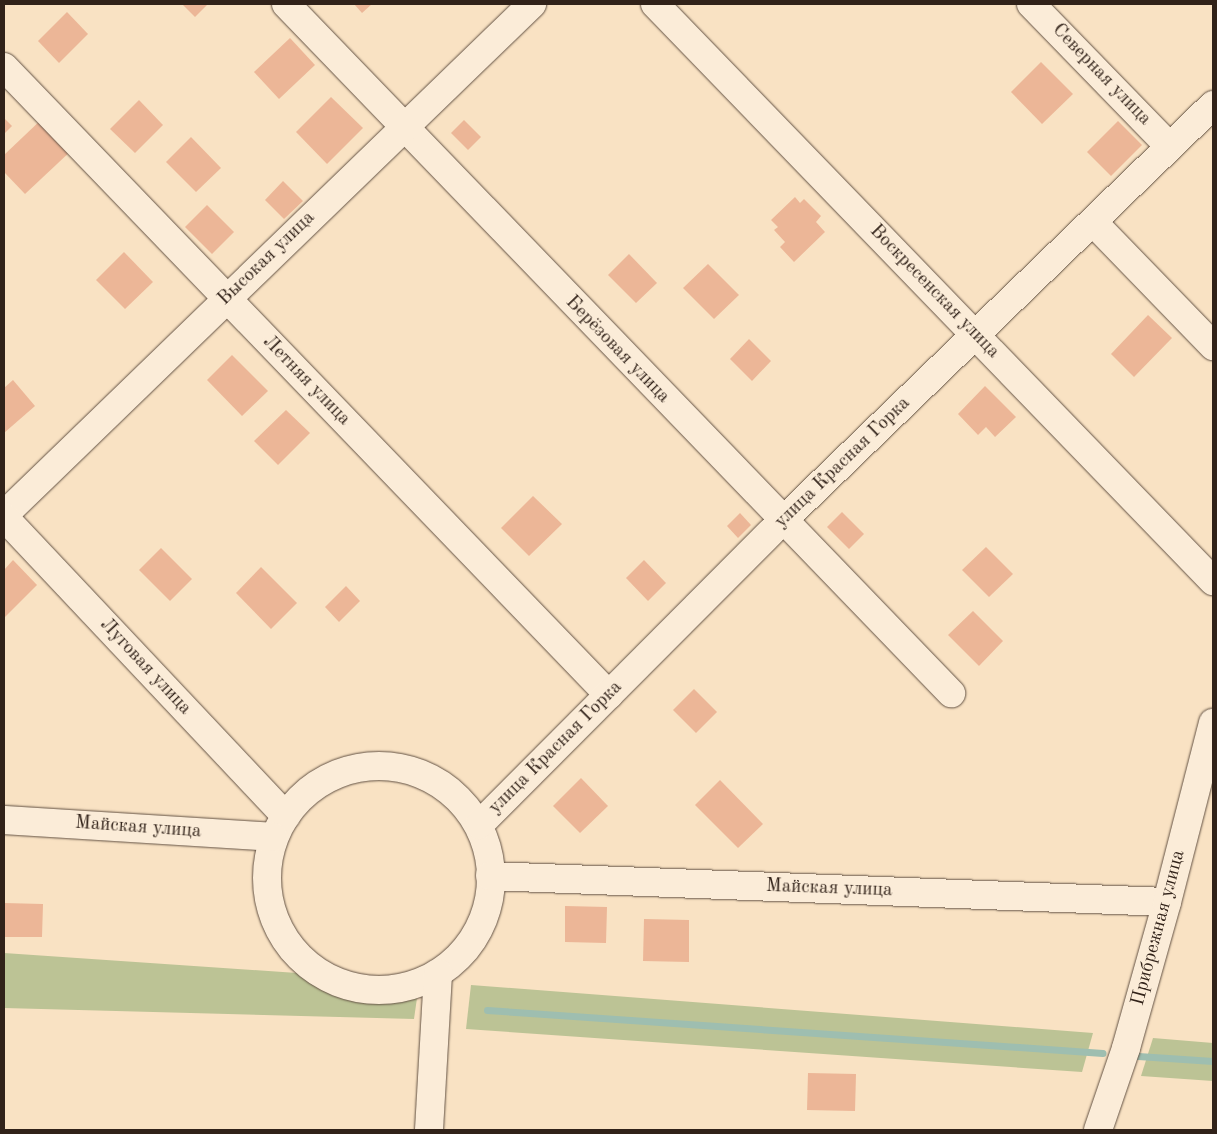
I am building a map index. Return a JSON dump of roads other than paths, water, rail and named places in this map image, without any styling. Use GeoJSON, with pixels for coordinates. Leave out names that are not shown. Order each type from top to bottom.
{"type":"FeatureCollection","features":[{"type":"Feature","properties":{"kind":"street","name":"Берёзовая улица"},"geometry":{"type":"LineString","coordinates":[[286,4],[782,522],[951,693]]}},
{"type":"Feature","properties":{"kind":"street","name":"Высокая улица"},"geometry":{"type":"LineString","coordinates":[[4,516],[403,127],[532,4]]}},
{"type":"Feature","properties":{"kind":"street","name":"Воскресенская улица"},"geometry":{"type":"LineString","coordinates":[[654,4],[1213,581]]}},
{"type":"Feature","properties":{"kind":"street","name":"Северная улица"},"geometry":{"type":"LineString","coordinates":[[1031,4],[1170,147]]}},
{"type":"Feature","properties":{"kind":"street","name":"Летняя улица"},"geometry":{"type":"LineString","coordinates":[[4,66],[609,695]]}},
{"type":"Feature","properties":{"kind":"street","name":"улица Красная Горка"},"geometry":{"type":"LineString","coordinates":[[479,825],[782,522],[1213,105]]}},
{"type":"Feature","properties":{"kind":"street"},"geometry":{"type":"LineString","coordinates":[[1092,222],[1213,346]]}},
{"type":"Feature","properties":{"kind":"street","name":"Луговая улица"},"geometry":{"type":"LineString","coordinates":[[4,516],[279,826]]}},
{"type":"Feature","properties":{"kind":"street","name":"Прибрежная улица"},"geometry":{"type":"LineString","coordinates":[[1098,1130],[1126,1048],[1167,902],[1213,723]]}},
{"type":"Feature","properties":{"kind":"street"},"geometry":{"type":"LineString","coordinates":[[392,765],[427,776],[457,796],[479,825],[490,860],[491,896],[479,930],[456,961],[425,981],[388,991],[350,987],[316,972],[288,945],[270,912],[265,874],[279,826],[292,804],[322,780],[356,767],[392,765]]}},
{"type":"Feature","properties":{"kind":"street","name":"Майская улица"},"geometry":{"type":"LineString","coordinates":[[4,820],[279,826]]}},
{"type":"Feature","properties":{"kind":"street","name":"Майская улица"},"geometry":{"type":"LineString","coordinates":[[490,876],[1167,902]]}},
{"type":"Feature","properties":{"kind":"street"},"geometry":{"type":"LineString","coordinates":[[429,1130],[438,973]]}},
{"type":"Feature","properties":{"kind":"waterway"},"geometry":{"type":"LineString","coordinates":[[487,1010],[1103,1053]]}},
{"type":"Feature","properties":{"kind":"waterway"},"geometry":{"type":"LineString","coordinates":[[1138,1056],[1213,1061]]}}]}
